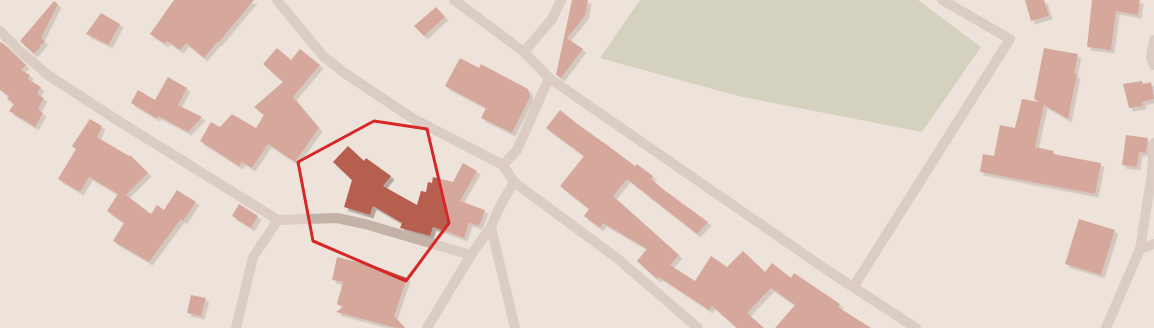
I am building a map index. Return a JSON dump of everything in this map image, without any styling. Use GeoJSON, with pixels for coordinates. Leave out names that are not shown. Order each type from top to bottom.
{"type":"FeatureCollection","features":[{"type":"Feature","properties":{"kind":"street"},"geometry":{"type":"LineString","coordinates":[[277,0],[323,56],[346,74],[412,118],[503,165],[514,182],[618,259],[698,328]]}},
{"type":"Feature","properties":{"kind":"street"},"geometry":{"type":"LineString","coordinates":[[454,0],[524,52],[549,78],[798,250],[916,328]]}},
{"type":"Feature","properties":{"kind":"street"},"geometry":{"type":"LineString","coordinates":[[524,52],[552,19],[561,0]]}},
{"type":"Feature","properties":{"kind":"street"},"geometry":{"type":"LineString","coordinates":[[854,286],[1010,39],[942,0]]}},
{"type":"Feature","properties":{"kind":"street"},"geometry":{"type":"LineString","coordinates":[[0,31],[20,51],[48,75],[123,124],[278,220],[337,218],[365,224],[471,255]]}},
{"type":"Feature","properties":{"kind":"street"},"geometry":{"type":"LineString","coordinates":[[1154,40],[1151,58],[1154,65]]}},
{"type":"Feature","properties":{"kind":"street"},"geometry":{"type":"LineString","coordinates":[[503,165],[517,150],[549,78]]}},
{"type":"Feature","properties":{"kind":"street"},"geometry":{"type":"LineString","coordinates":[[1106,328],[1140,249],[1152,173],[1154,143]]}},
{"type":"Feature","properties":{"kind":"street"},"geometry":{"type":"LineString","coordinates":[[427,328],[471,255],[491,227],[498,210],[514,182]]}},
{"type":"Feature","properties":{"kind":"street"},"geometry":{"type":"LineString","coordinates":[[236,328],[253,257],[278,220]]}},
{"type":"Feature","properties":{"kind":"street"},"geometry":{"type":"LineString","coordinates":[[491,227],[515,328]]}},
{"type":"Feature","properties":{"kind":"street"},"geometry":{"type":"LineString","coordinates":[[1140,249],[1154,244]]}},
{"type":"Feature","properties":{"kind":"highlighted area"},"geometry":{"type":"Polygon","coordinates":[[[374,121],[427,129],[449,223],[406,281],[313,241],[298,162],[374,121]]]}},
{"type":"Feature","properties":{"kind":"green space"},"geometry":{"type":"Polygon","coordinates":[[[640,0],[918,0],[981,47],[922,132],[738,96],[600,58],[640,0]]]}},
{"type":"Feature","properties":{"kind":"building"},"geometry":{"type":"Polygon","coordinates":[[[174,0],[254,0],[204,58],[186,43],[180,50],[167,41],[165,44],[150,34],[174,0]]]}},
{"type":"Feature","properties":{"kind":"building"},"geometry":{"type":"Polygon","coordinates":[[[572,0],[588,0],[585,16],[567,38],[583,49],[561,78],[556,75],[572,0]]]}},
{"type":"Feature","properties":{"kind":"building"},"geometry":{"type":"Polygon","coordinates":[[[1025,0],[1044,0],[1049,16],[1031,21],[1025,0]]]}},
{"type":"Feature","properties":{"kind":"building"},"geometry":{"type":"Polygon","coordinates":[[[1092,0],[1140,0],[1138,15],[1116,11],[1111,50],[1087,47],[1092,0]]]}},
{"type":"Feature","properties":{"kind":"building"},"geometry":{"type":"Polygon","coordinates":[[[54,1],[58,4],[41,38],[45,41],[34,54],[20,41],[54,1]]]}},
{"type":"Feature","properties":{"kind":"building"},"geometry":{"type":"Polygon","coordinates":[[[436,7],[445,17],[424,36],[414,26],[436,7]]]}},
{"type":"Feature","properties":{"kind":"building"},"geometry":{"type":"Polygon","coordinates":[[[101,13],[120,24],[109,45],[86,34],[101,13]]]}},
{"type":"Feature","properties":{"kind":"building"},"geometry":{"type":"Polygon","coordinates":[[[0,42],[26,65],[21,70],[30,75],[28,79],[41,87],[37,94],[44,98],[38,109],[43,113],[35,127],[9,111],[14,104],[7,99],[9,96],[0,90],[0,42]]]}},
{"type":"Feature","properties":{"kind":"building"},"geometry":{"type":"Polygon","coordinates":[[[277,48],[291,60],[300,49],[320,65],[293,97],[319,128],[295,162],[268,144],[252,168],[242,162],[239,166],[200,141],[211,122],[220,127],[232,114],[256,128],[264,115],[254,107],[283,82],[263,64],[277,48]]]}},
{"type":"Feature","properties":{"kind":"building"},"geometry":{"type":"Polygon","coordinates":[[[1044,48],[1078,54],[1074,74],[1077,74],[1068,119],[1044,105],[1035,147],[1054,151],[1053,154],[1101,163],[1095,194],[980,172],[983,154],[994,156],[1000,125],[1015,128],[1022,99],[1040,102],[1034,99],[1044,48]]]}},
{"type":"Feature","properties":{"kind":"building"},"geometry":{"type":"Polygon","coordinates":[[[460,58],[479,68],[481,64],[528,89],[530,97],[512,133],[481,118],[486,108],[445,86],[460,58]]]}},
{"type":"Feature","properties":{"kind":"building"},"geometry":{"type":"Polygon","coordinates":[[[168,77],[187,88],[178,105],[202,117],[188,132],[158,116],[156,118],[131,103],[138,90],[155,100],[168,77]]]}},
{"type":"Feature","properties":{"kind":"building"},"geometry":{"type":"Polygon","coordinates":[[[1142,81],[1143,84],[1151,82],[1154,99],[1142,102],[1143,106],[1129,108],[1123,84],[1142,81]]]}},
{"type":"Feature","properties":{"kind":"building"},"geometry":{"type":"Polygon","coordinates":[[[560,110],[635,166],[637,164],[653,176],[651,179],[664,190],[708,222],[697,234],[627,179],[613,196],[679,255],[670,265],[695,281],[711,256],[727,267],[743,251],[765,272],[772,263],[791,278],[794,273],[840,304],[838,307],[871,328],[775,328],[795,305],[771,288],[747,313],[764,328],[737,328],[712,306],[709,310],[659,277],[657,279],[637,261],[647,249],[603,223],[600,228],[584,216],[589,209],[560,186],[584,156],[546,128],[560,110]]]}},
{"type":"Feature","properties":{"kind":"building"},"geometry":{"type":"Polygon","coordinates":[[[90,119],[102,126],[97,137],[129,156],[130,155],[148,173],[126,195],[151,214],[157,205],[164,210],[177,190],[196,202],[183,221],[181,219],[149,262],[113,241],[124,223],[107,211],[118,194],[89,177],[80,192],[58,179],[76,149],[72,146],[90,119]]]}},
{"type":"Feature","properties":{"kind":"building"},"geometry":{"type":"Polygon","coordinates":[[[1126,135],[1148,138],[1146,153],[1139,152],[1137,167],[1122,165],[1126,135]]]}},
{"type":"Feature","properties":{"kind":"building"},"geometry":{"type":"Polygon","coordinates":[[[348,146],[364,161],[366,158],[391,176],[383,186],[417,205],[421,191],[426,192],[428,182],[432,183],[433,177],[453,182],[463,163],[477,171],[460,201],[485,210],[479,226],[469,223],[464,238],[433,227],[430,236],[400,228],[402,223],[373,206],[370,215],[344,207],[352,180],[333,162],[348,146]]]}},
{"type":"Feature","properties":{"kind":"building"},"geometry":{"type":"Polygon","coordinates":[[[239,204],[258,216],[251,228],[232,216],[239,204]]]}},
{"type":"Feature","properties":{"kind":"building"},"geometry":{"type":"Polygon","coordinates":[[[1079,219],[1115,230],[1101,275],[1065,264],[1079,219]]]}},
{"type":"Feature","properties":{"kind":"building"},"geometry":{"type":"Polygon","coordinates":[[[337,257],[377,267],[407,278],[394,316],[405,328],[397,328],[336,312],[343,307],[337,304],[343,282],[332,280],[337,257]]]}},
{"type":"Feature","properties":{"kind":"building"},"geometry":{"type":"Polygon","coordinates":[[[191,295],[206,298],[201,316],[187,313],[191,295]]]}}]}
